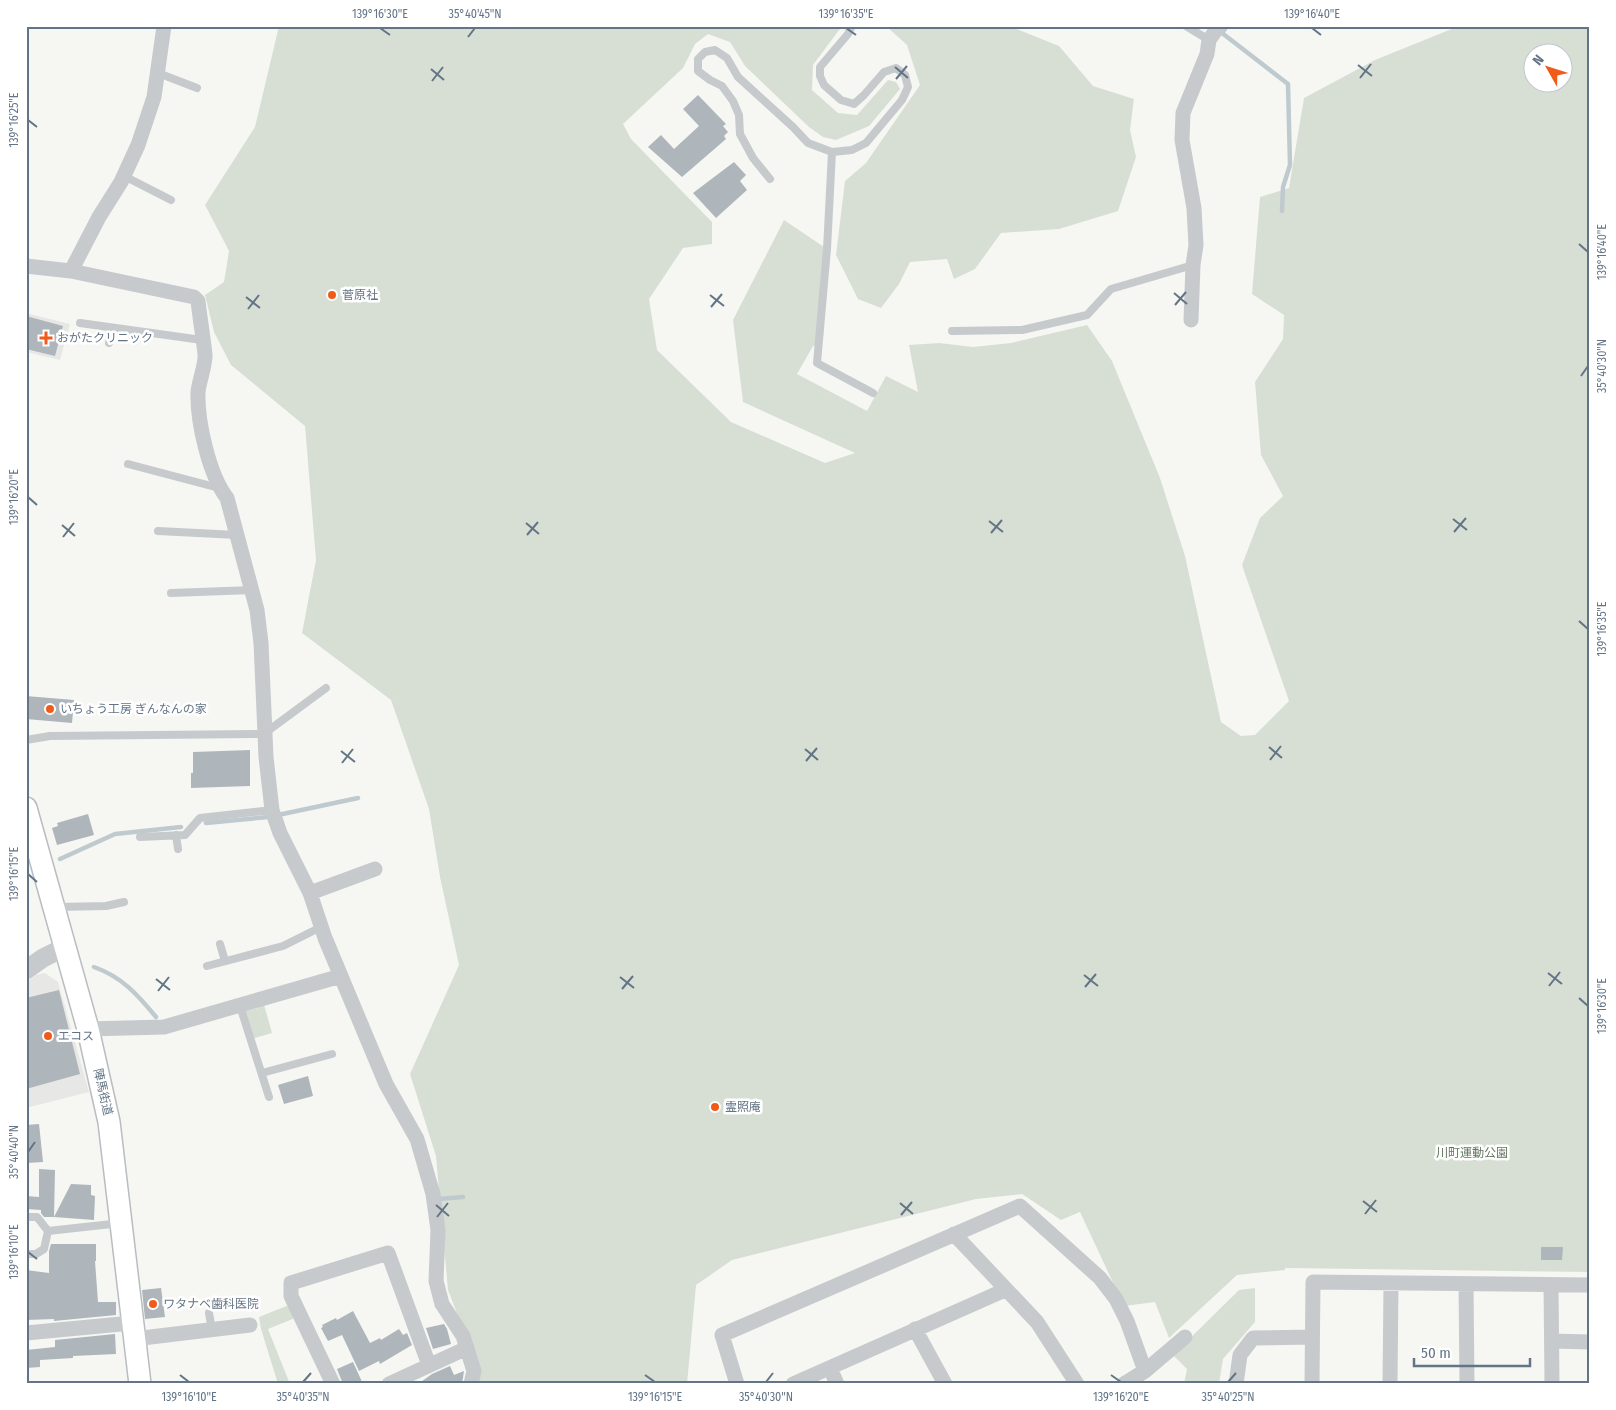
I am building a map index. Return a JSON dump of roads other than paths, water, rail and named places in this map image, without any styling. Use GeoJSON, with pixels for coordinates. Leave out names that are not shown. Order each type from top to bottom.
{"type":"FeatureCollection","features":[{"type":"Feature","properties":{"kind":"main road","name":"陣馬街道"},"geometry":{"type":"LineString","coordinates":[[26,808],[88,1029],[110,1122],[140,1384]]}},
{"type":"Feature","properties":{"kind":"street"},"geometry":{"type":"LineString","coordinates":[[71,271],[98,217],[124,176],[138,145],[154,96],[164,26]]}},
{"type":"Feature","properties":{"kind":"street"},"geometry":{"type":"LineString","coordinates":[[1191,320],[1193,265],[1196,245],[1194,208],[1182,140],[1183,113],[1207,54],[1209,40],[1219,26]]}},
{"type":"Feature","properties":{"kind":"street"},"geometry":{"type":"LineString","coordinates":[[26,266],[71,271],[194,297],[198,301],[205,356],[198,392],[204,442],[219,488],[227,498],[257,610],[262,644],[266,758],[272,810],[280,833],[310,893],[321,927],[386,1084],[417,1139],[434,1203],[438,1230],[436,1282],[442,1304],[463,1336],[474,1370],[471,1384]]}},
{"type":"Feature","properties":{"kind":"street"},"geometry":{"type":"LineString","coordinates":[[310,893],[374,870]]}},
{"type":"Feature","properties":{"kind":"street"},"geometry":{"type":"LineString","coordinates":[[26,970],[43,958],[65,947]]}},
{"type":"Feature","properties":{"kind":"street"},"geometry":{"type":"LineString","coordinates":[[88,1029],[164,1027],[341,976]]}},
{"type":"Feature","properties":{"kind":"street"},"geometry":{"type":"LineString","coordinates":[[737,1384],[722,1335],[1020,1206],[1100,1278],[1116,1299],[1127,1321],[1145,1372]]}},
{"type":"Feature","properties":{"kind":"street"},"geometry":{"type":"LineString","coordinates":[[954,1234],[1037,1322],[1077,1384]]}},
{"type":"Feature","properties":{"kind":"street"},"geometry":{"type":"LineString","coordinates":[[333,1384],[291,1296],[291,1283],[388,1253],[430,1365]]}},
{"type":"Feature","properties":{"kind":"street"},"geometry":{"type":"LineString","coordinates":[[1312,1384],[1313,1282],[1590,1285]]}},
{"type":"Feature","properties":{"kind":"street"},"geometry":{"type":"LineString","coordinates":[[1390,1384],[1391,1283]]}},
{"type":"Feature","properties":{"kind":"street"},"geometry":{"type":"LineString","coordinates":[[1466,1284],[1467,1384]]}},
{"type":"Feature","properties":{"kind":"street"},"geometry":{"type":"LineString","coordinates":[[1551,1284],[1552,1384]]}},
{"type":"Feature","properties":{"kind":"street"},"geometry":{"type":"LineString","coordinates":[[793,1384],[1005,1290]]}},
{"type":"Feature","properties":{"kind":"street"},"geometry":{"type":"LineString","coordinates":[[26,1333],[212,1330],[250,1325]]}},
{"type":"Feature","properties":{"kind":"street"},"geometry":{"type":"LineString","coordinates":[[915,1329],[945,1384]]}},
{"type":"Feature","properties":{"kind":"street"},"geometry":{"type":"LineString","coordinates":[[1124,1384],[1145,1372],[1185,1337]]}},
{"type":"Feature","properties":{"kind":"street"},"geometry":{"type":"LineString","coordinates":[[1236,1384],[1240,1355],[1253,1338],[1312,1338]]}},
{"type":"Feature","properties":{"kind":"street"},"geometry":{"type":"LineString","coordinates":[[1552,1341],[1590,1342]]}},
{"type":"Feature","properties":{"kind":"street"},"geometry":{"type":"LineString","coordinates":[[389,1384],[467,1348]]}},
{"type":"Feature","properties":{"kind":"street"},"geometry":{"type":"LineString","coordinates":[[830,1368],[836,1384]]}},
{"type":"Feature","properties":{"kind":"lane"},"geometry":{"type":"LineString","coordinates":[[770,180],[753,158],[740,134],[739,116],[733,101],[722,86],[698,71],[698,60],[705,52],[715,50],[727,58],[738,77],[808,143],[832,152],[852,150],[866,143],[902,100],[908,87],[905,75],[896,68],[884,72],[854,104],[841,100],[824,85],[820,76],[820,67],[852,26]]}},
{"type":"Feature","properties":{"kind":"lane"},"geometry":{"type":"LineString","coordinates":[[1186,26],[1209,40]]}},
{"type":"Feature","properties":{"kind":"lane"},"geometry":{"type":"LineString","coordinates":[[158,73],[198,88]]}},
{"type":"Feature","properties":{"kind":"lane"},"geometry":{"type":"LineString","coordinates":[[832,152],[827,249],[816,364],[873,393]]}},
{"type":"Feature","properties":{"kind":"lane"},"geometry":{"type":"LineString","coordinates":[[124,176],[171,200]]}},
{"type":"Feature","properties":{"kind":"lane"},"geometry":{"type":"LineString","coordinates":[[952,331],[1022,330],[1087,315],[1111,289],[1193,265]]}},
{"type":"Feature","properties":{"kind":"lane"},"geometry":{"type":"LineString","coordinates":[[80,323],[202,340]]}},
{"type":"Feature","properties":{"kind":"lane"},"geometry":{"type":"LineString","coordinates":[[109,343],[111,328]]}},
{"type":"Feature","properties":{"kind":"lane"},"geometry":{"type":"LineString","coordinates":[[128,464],[219,488]]}},
{"type":"Feature","properties":{"kind":"lane"},"geometry":{"type":"LineString","coordinates":[[158,531],[237,535]]}},
{"type":"Feature","properties":{"kind":"lane"},"geometry":{"type":"LineString","coordinates":[[171,593],[252,590]]}},
{"type":"Feature","properties":{"kind":"lane"},"geometry":{"type":"LineString","coordinates":[[26,740],[50,736],[265,733],[326,688]]}},
{"type":"Feature","properties":{"kind":"lane"},"geometry":{"type":"LineString","coordinates":[[140,838],[185,835],[200,818],[272,810]]}},
{"type":"Feature","properties":{"kind":"lane"},"geometry":{"type":"LineString","coordinates":[[176,835],[178,849]]}},
{"type":"Feature","properties":{"kind":"lane"},"geometry":{"type":"LineString","coordinates":[[54,906],[106,906],[124,902]]}},
{"type":"Feature","properties":{"kind":"lane"},"geometry":{"type":"LineString","coordinates":[[207,966],[283,946],[321,927]]}},
{"type":"Feature","properties":{"kind":"lane"},"geometry":{"type":"LineString","coordinates":[[220,944],[225,961]]}},
{"type":"Feature","properties":{"kind":"lane"},"geometry":{"type":"LineString","coordinates":[[240,1006],[269,1097]]}},
{"type":"Feature","properties":{"kind":"lane"},"geometry":{"type":"LineString","coordinates":[[262,1073],[332,1054]]}},
{"type":"Feature","properties":{"kind":"lane"},"geometry":{"type":"LineString","coordinates":[[26,1217],[37,1217],[48,1231]]}},
{"type":"Feature","properties":{"kind":"lane"},"geometry":{"type":"LineString","coordinates":[[48,1231],[121,1223]]}},
{"type":"Feature","properties":{"kind":"lane"},"geometry":{"type":"LineString","coordinates":[[26,1254],[36,1254],[44,1249],[48,1231]]}},
{"type":"Feature","properties":{"kind":"lane"},"geometry":{"type":"LineString","coordinates":[[209,1313],[212,1330]]}},
{"type":"Feature","properties":{"kind":"waterway"},"geometry":{"type":"LineString","coordinates":[[1227,26],[1222,33],[1288,84],[1290,165],[1283,187],[1282,211]]}},
{"type":"Feature","properties":{"kind":"waterway"},"geometry":{"type":"LineString","coordinates":[[278,815],[358,798]]}},
{"type":"Feature","properties":{"kind":"waterway"},"geometry":{"type":"LineString","coordinates":[[206,823],[268,817]]}},
{"type":"Feature","properties":{"kind":"waterway"},"geometry":{"type":"LineString","coordinates":[[60,859],[115,834],[181,827]]}},
{"type":"Feature","properties":{"kind":"waterway"},"geometry":{"type":"LineString","coordinates":[[94,967],[121,981],[156,1017]]}},
{"type":"Feature","properties":{"kind":"waterway"},"geometry":{"type":"LineString","coordinates":[[438,1199],[463,1197]]}},
{"type":"Feature","properties":{"kind":"place","name":"菅原社"},"geometry":{"type":"Point","coordinates":[332,295]}},
{"type":"Feature","properties":{"kind":"place","name":"おがたクリニック"},"geometry":{"type":"Point","coordinates":[46,338]}},
{"type":"Feature","properties":{"kind":"place","name":"いちょう工房 ぎんなんの家"},"geometry":{"type":"Point","coordinates":[50,709]}},
{"type":"Feature","properties":{"kind":"place","name":"エコス"},"geometry":{"type":"Point","coordinates":[48,1036]}},
{"type":"Feature","properties":{"kind":"place","name":"霊照庵"},"geometry":{"type":"Point","coordinates":[715,1107]}},
{"type":"Feature","properties":{"kind":"place","name":"ワタナベ歯科医院"},"geometry":{"type":"Point","coordinates":[153,1304]}},
{"type":"Feature","properties":{"kind":"park label","name":"川町運動公園"},"geometry":{"type":"Point","coordinates":[1472,1153]}}]}
